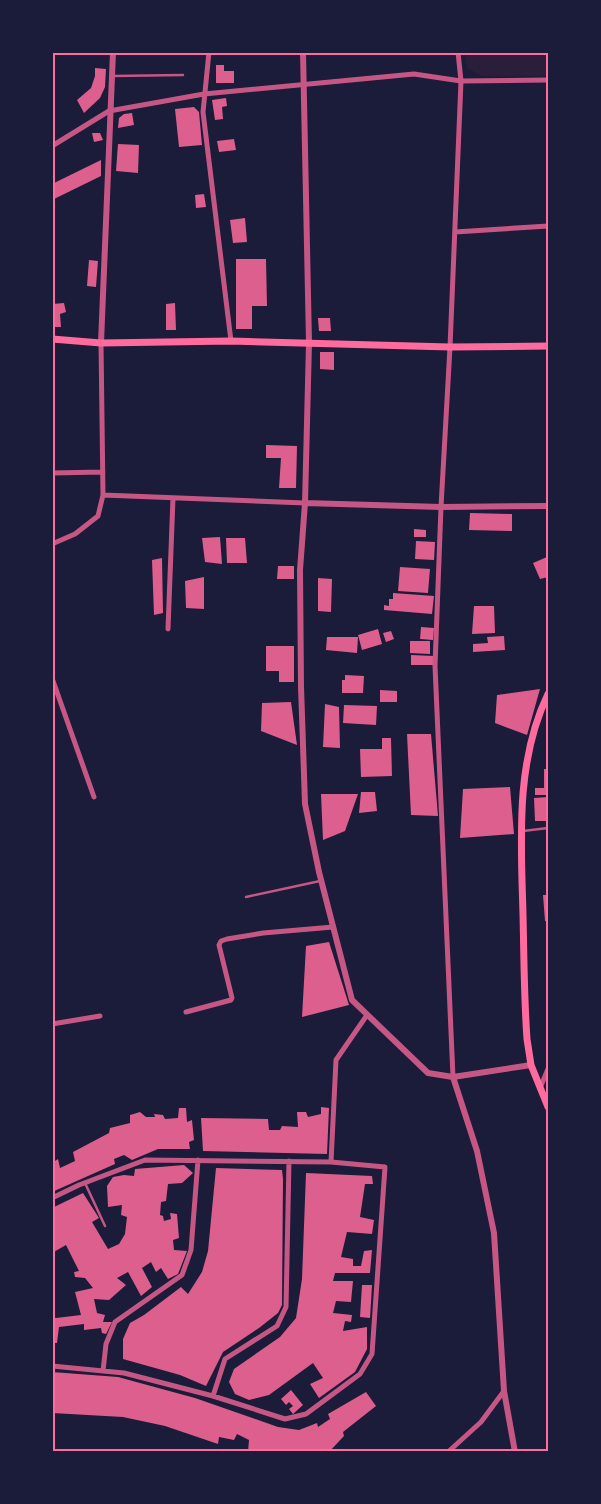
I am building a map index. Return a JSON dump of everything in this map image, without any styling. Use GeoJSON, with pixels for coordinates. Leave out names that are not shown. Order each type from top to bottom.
{"type":"FeatureCollection","features":[{"type":"Feature","properties":{"kind":"main road"},"geometry":{"type":"LineString","coordinates":[[52,339],[101,343],[231,341],[450,347],[548,346]]}},
{"type":"Feature","properties":{"kind":"main road"},"geometry":{"type":"LineString","coordinates":[[548,694],[538,718],[527,759],[523,789],[525,1014],[531,1065],[548,1107]]}},
{"type":"Feature","properties":{"kind":"street"},"geometry":{"type":"LineString","coordinates":[[52,544],[75,534],[98,516],[103,495],[101,343],[109,111],[113,52]]}},
{"type":"Feature","properties":{"kind":"street"},"geometry":{"type":"LineString","coordinates":[[209,52],[203,112],[231,341]]}},
{"type":"Feature","properties":{"kind":"street"},"geometry":{"type":"LineString","coordinates":[[303,52],[309,343],[305,502],[300,580],[301,686],[305,804],[322,881],[352,1000],[428,1073],[452,1076],[531,1065]]}},
{"type":"Feature","properties":{"kind":"street"},"geometry":{"type":"LineString","coordinates":[[458,52],[461,81],[435,666],[452,1076],[476,1152],[494,1233],[504,1391],[515,1452]]}},
{"type":"Feature","properties":{"kind":"street"},"geometry":{"type":"LineString","coordinates":[[52,146],[109,111],[204,94],[414,74],[461,81],[548,80]]}},
{"type":"Feature","properties":{"kind":"street"},"geometry":{"type":"LineString","coordinates":[[455,232],[548,226]]}},
{"type":"Feature","properties":{"kind":"street"},"geometry":{"type":"LineString","coordinates":[[52,473],[103,472]]}},
{"type":"Feature","properties":{"kind":"street"},"geometry":{"type":"LineString","coordinates":[[103,495],[441,507],[548,506]]}},
{"type":"Feature","properties":{"kind":"street"},"geometry":{"type":"LineString","coordinates":[[168,628],[173,498]]}},
{"type":"Feature","properties":{"kind":"street"},"geometry":{"type":"LineString","coordinates":[[52,678],[94,797]]}},
{"type":"Feature","properties":{"kind":"street"},"geometry":{"type":"LineString","coordinates":[[186,1012],[231,1000],[232,998],[220,945],[221,941],[263,933],[333,927]]}},
{"type":"Feature","properties":{"kind":"street"},"geometry":{"type":"LineString","coordinates":[[331,1162],[336,1060],[367,1015]]}},
{"type":"Feature","properties":{"kind":"street"},"geometry":{"type":"LineString","coordinates":[[52,1024],[100,1016]]}},
{"type":"Feature","properties":{"kind":"street"},"geometry":{"type":"LineString","coordinates":[[540,1089],[548,1069]]}},
{"type":"Feature","properties":{"kind":"street"},"geometry":{"type":"LineString","coordinates":[[52,1198],[145,1160],[331,1162],[385,1167],[372,1354],[360,1374],[306,1414],[285,1419],[214,1396],[124,1373],[52,1366]]}},
{"type":"Feature","properties":{"kind":"street"},"geometry":{"type":"LineString","coordinates":[[103,1371],[106,1344],[115,1322],[182,1275],[191,1250],[198,1160]]}},
{"type":"Feature","properties":{"kind":"street"},"geometry":{"type":"LineString","coordinates":[[214,1396],[225,1360],[277,1326],[286,1306],[289,1161]]}},
{"type":"Feature","properties":{"kind":"street"},"geometry":{"type":"LineString","coordinates":[[448,1452],[481,1422],[504,1391]]}},
{"type":"Feature","properties":{"kind":"lane"},"geometry":{"type":"LineString","coordinates":[[111,76],[183,75]]}},
{"type":"Feature","properties":{"kind":"lane"},"geometry":{"type":"LineString","coordinates":[[523,831],[548,828]]}},
{"type":"Feature","properties":{"kind":"lane"},"geometry":{"type":"LineString","coordinates":[[246,898],[322,881]]}},
{"type":"Feature","properties":{"kind":"lane"},"geometry":{"type":"LineString","coordinates":[[85,1183],[105,1226]]}},
{"type":"Feature","properties":{"kind":"shaded area"},"geometry":{"type":"Polygon","coordinates":[[[465,53],[548,53],[548,76],[481,76],[467,68],[465,53]]]}},
{"type":"Feature","properties":{"kind":"building"},"geometry":{"type":"Polygon","coordinates":[[[216,65],[224,65],[224,71],[234,71],[234,83],[216,83],[216,65]]]}},
{"type":"Feature","properties":{"kind":"building"},"geometry":{"type":"Polygon","coordinates":[[[95,68],[106,69],[105,87],[100,98],[84,113],[77,100],[91,88],[95,76],[95,68]]]}},
{"type":"Feature","properties":{"kind":"building"},"geometry":{"type":"Polygon","coordinates":[[[226,98],[227,106],[222,107],[223,119],[215,120],[212,100],[226,98]]]}},
{"type":"Feature","properties":{"kind":"building"},"geometry":{"type":"Polygon","coordinates":[[[194,107],[199,112],[202,145],[179,147],[175,109],[194,107]]]}},
{"type":"Feature","properties":{"kind":"building"},"geometry":{"type":"Polygon","coordinates":[[[132,113],[134,125],[118,128],[119,118],[124,114],[132,113]]]}},
{"type":"Feature","properties":{"kind":"building"},"geometry":{"type":"Polygon","coordinates":[[[92,133],[100,133],[103,140],[94,142],[92,133]]]}},
{"type":"Feature","properties":{"kind":"building"},"geometry":{"type":"Polygon","coordinates":[[[234,139],[236,150],[219,152],[217,141],[234,139]]]}},
{"type":"Feature","properties":{"kind":"building"},"geometry":{"type":"Polygon","coordinates":[[[118,144],[139,145],[138,173],[116,171],[118,144]]]}},
{"type":"Feature","properties":{"kind":"building"},"geometry":{"type":"Polygon","coordinates":[[[101,160],[101,176],[52,200],[52,184],[101,160]]]}},
{"type":"Feature","properties":{"kind":"building"},"geometry":{"type":"Polygon","coordinates":[[[204,194],[206,207],[196,208],[195,195],[204,194]]]}},
{"type":"Feature","properties":{"kind":"building"},"geometry":{"type":"Polygon","coordinates":[[[245,218],[247,242],[233,243],[230,220],[245,218]]]}},
{"type":"Feature","properties":{"kind":"building"},"geometry":{"type":"Polygon","coordinates":[[[236,259],[266,259],[267,306],[252,306],[252,329],[236,329],[236,259]]]}},
{"type":"Feature","properties":{"kind":"building"},"geometry":{"type":"Polygon","coordinates":[[[89,260],[98,261],[96,287],[87,286],[89,260]]]}},
{"type":"Feature","properties":{"kind":"building"},"geometry":{"type":"Polygon","coordinates":[[[64,303],[66,312],[60,314],[61,327],[52,327],[52,304],[64,303]]]}},
{"type":"Feature","properties":{"kind":"building"},"geometry":{"type":"Polygon","coordinates":[[[175,303],[176,330],[166,330],[166,304],[175,303]]]}},
{"type":"Feature","properties":{"kind":"building"},"geometry":{"type":"Polygon","coordinates":[[[318,318],[330,318],[331,331],[319,331],[318,318]]]}},
{"type":"Feature","properties":{"kind":"building"},"geometry":{"type":"Polygon","coordinates":[[[320,352],[334,352],[334,370],[320,369],[320,352]]]}},
{"type":"Feature","properties":{"kind":"building"},"geometry":{"type":"Polygon","coordinates":[[[266,445],[297,446],[296,488],[279,488],[281,458],[266,458],[266,445]]]}},
{"type":"Feature","properties":{"kind":"building"},"geometry":{"type":"Polygon","coordinates":[[[470,513],[512,514],[512,531],[469,530],[470,513]]]}},
{"type":"Feature","properties":{"kind":"building"},"geometry":{"type":"Polygon","coordinates":[[[414,529],[426,530],[426,537],[414,537],[414,529]]]}},
{"type":"Feature","properties":{"kind":"building"},"geometry":{"type":"Polygon","coordinates":[[[220,537],[222,564],[205,562],[202,538],[220,537]]]}},
{"type":"Feature","properties":{"kind":"building"},"geometry":{"type":"Polygon","coordinates":[[[226,538],[245,538],[247,563],[227,563],[226,538]]]}},
{"type":"Feature","properties":{"kind":"building"},"geometry":{"type":"Polygon","coordinates":[[[416,541],[435,542],[434,560],[415,559],[416,541]]]}},
{"type":"Feature","properties":{"kind":"building"},"geometry":{"type":"Polygon","coordinates":[[[547,557],[548,577],[540,579],[533,563],[547,557]]]}},
{"type":"Feature","properties":{"kind":"building"},"geometry":{"type":"Polygon","coordinates":[[[162,558],[163,613],[154,615],[152,560],[162,558]]]}},
{"type":"Feature","properties":{"kind":"building"},"geometry":{"type":"Polygon","coordinates":[[[278,566],[294,566],[294,579],[277,579],[278,566]]]}},
{"type":"Feature","properties":{"kind":"building"},"geometry":{"type":"Polygon","coordinates":[[[400,567],[430,569],[428,593],[398,591],[400,567]]]}},
{"type":"Feature","properties":{"kind":"building"},"geometry":{"type":"Polygon","coordinates":[[[204,577],[204,609],[186,608],[185,581],[204,577]]]}},
{"type":"Feature","properties":{"kind":"building"},"geometry":{"type":"Polygon","coordinates":[[[318,578],[332,579],[331,612],[318,611],[318,578]]]}},
{"type":"Feature","properties":{"kind":"building"},"geometry":{"type":"Polygon","coordinates":[[[393,593],[434,596],[432,614],[384,610],[384,605],[389,606],[389,599],[393,599],[393,593]]]}},
{"type":"Feature","properties":{"kind":"building"},"geometry":{"type":"Polygon","coordinates":[[[474,606],[494,606],[495,633],[472,634],[474,606]]]}},
{"type":"Feature","properties":{"kind":"building"},"geometry":{"type":"Polygon","coordinates":[[[421,627],[434,628],[433,640],[420,639],[421,627]]]}},
{"type":"Feature","properties":{"kind":"building"},"geometry":{"type":"Polygon","coordinates":[[[378,629],[382,644],[362,650],[358,635],[378,629]]]}},
{"type":"Feature","properties":{"kind":"building"},"geometry":{"type":"Polygon","coordinates":[[[391,631],[394,639],[386,642],[383,633],[391,631]]]}},
{"type":"Feature","properties":{"kind":"building"},"geometry":{"type":"Polygon","coordinates":[[[504,636],[505,650],[473,652],[473,644],[488,643],[487,637],[504,636]]]}},
{"type":"Feature","properties":{"kind":"building"},"geometry":{"type":"Polygon","coordinates":[[[327,637],[358,637],[357,653],[326,650],[327,637]]]}},
{"type":"Feature","properties":{"kind":"building"},"geometry":{"type":"Polygon","coordinates":[[[410,641],[430,641],[430,654],[410,653],[410,641]]]}},
{"type":"Feature","properties":{"kind":"building"},"geometry":{"type":"Polygon","coordinates":[[[266,646],[294,646],[294,682],[279,682],[279,671],[266,671],[266,646]]]}},
{"type":"Feature","properties":{"kind":"building"},"geometry":{"type":"Polygon","coordinates":[[[411,655],[434,656],[433,665],[411,665],[411,655]]]}},
{"type":"Feature","properties":{"kind":"building"},"geometry":{"type":"Polygon","coordinates":[[[345,675],[364,676],[363,693],[342,693],[342,680],[345,680],[345,675]]]}},
{"type":"Feature","properties":{"kind":"building"},"geometry":{"type":"Polygon","coordinates":[[[540,689],[527,735],[495,723],[497,695],[540,689]]]}},
{"type":"Feature","properties":{"kind":"building"},"geometry":{"type":"Polygon","coordinates":[[[380,690],[397,691],[397,702],[380,702],[380,690]]]}},
{"type":"Feature","properties":{"kind":"building"},"geometry":{"type":"Polygon","coordinates":[[[291,702],[297,745],[261,731],[262,703],[291,702]]]}},
{"type":"Feature","properties":{"kind":"building"},"geometry":{"type":"Polygon","coordinates":[[[325,704],[339,707],[340,748],[323,747],[325,704]]]}},
{"type":"Feature","properties":{"kind":"building"},"geometry":{"type":"Polygon","coordinates":[[[344,705],[377,706],[376,725],[343,723],[344,705]]]}},
{"type":"Feature","properties":{"kind":"building"},"geometry":{"type":"Polygon","coordinates":[[[407,734],[431,734],[438,816],[411,815],[407,734]]]}},
{"type":"Feature","properties":{"kind":"building"},"geometry":{"type":"Polygon","coordinates":[[[382,738],[391,738],[392,776],[361,777],[360,749],[382,749],[382,738]]]}},
{"type":"Feature","properties":{"kind":"building"},"geometry":{"type":"Polygon","coordinates":[[[544,769],[548,769],[548,795],[535,795],[535,788],[544,788],[544,769]]]}},
{"type":"Feature","properties":{"kind":"building"},"geometry":{"type":"Polygon","coordinates":[[[510,787],[514,834],[460,838],[463,789],[510,787]]]}},
{"type":"Feature","properties":{"kind":"building"},"geometry":{"type":"Polygon","coordinates":[[[361,792],[375,792],[377,811],[359,813],[361,792]]]}},
{"type":"Feature","properties":{"kind":"building"},"geometry":{"type":"Polygon","coordinates":[[[321,794],[358,794],[345,831],[323,840],[321,794]]]}},
{"type":"Feature","properties":{"kind":"building"},"geometry":{"type":"Polygon","coordinates":[[[548,797],[548,821],[535,821],[534,798],[548,797]]]}},
{"type":"Feature","properties":{"kind":"building"},"geometry":{"type":"Polygon","coordinates":[[[543,895],[548,895],[548,921],[545,921],[543,895]]]}},
{"type":"Feature","properties":{"kind":"building"},"geometry":{"type":"Polygon","coordinates":[[[329,942],[349,1005],[302,1017],[306,946],[329,942]]]}},
{"type":"Feature","properties":{"kind":"building"},"geometry":{"type":"Polygon","coordinates":[[[321,1107],[329,1108],[327,1154],[203,1151],[201,1118],[268,1119],[269,1130],[280,1130],[282,1126],[298,1127],[297,1112],[306,1112],[308,1117],[321,1114],[321,1107]]]}},
{"type":"Feature","properties":{"kind":"building"},"geometry":{"type":"Polygon","coordinates":[[[179,1108],[186,1108],[187,1122],[192,1120],[194,1140],[189,1142],[190,1149],[158,1149],[132,1160],[124,1155],[114,1159],[115,1164],[52,1192],[52,1163],[58,1159],[60,1168],[75,1161],[73,1152],[109,1133],[110,1128],[130,1123],[130,1115],[140,1112],[146,1117],[155,1117],[154,1114],[163,1115],[165,1119],[178,1118],[179,1108]]]}},
{"type":"Feature","properties":{"kind":"building"},"geometry":{"type":"Polygon","coordinates":[[[184,1165],[193,1173],[182,1183],[168,1184],[166,1201],[161,1202],[160,1215],[163,1216],[164,1221],[171,1219],[170,1213],[177,1214],[179,1238],[173,1240],[174,1250],[187,1251],[178,1274],[168,1279],[161,1268],[156,1272],[151,1262],[142,1268],[152,1287],[141,1296],[128,1272],[117,1278],[126,1285],[109,1300],[94,1299],[97,1313],[105,1315],[103,1322],[112,1322],[106,1334],[102,1333],[101,1328],[84,1330],[84,1324],[59,1327],[57,1343],[52,1343],[52,1317],[81,1315],[75,1292],[93,1288],[85,1278],[75,1277],[74,1272],[79,1271],[66,1245],[52,1253],[52,1208],[83,1193],[99,1218],[92,1222],[108,1249],[119,1244],[125,1234],[127,1217],[121,1215],[122,1205],[108,1207],[107,1186],[113,1177],[134,1176],[135,1169],[184,1165]]]}},
{"type":"Feature","properties":{"kind":"building"},"geometry":{"type":"Polygon","coordinates":[[[216,1168],[282,1170],[282,1305],[278,1313],[223,1352],[206,1386],[180,1375],[123,1359],[123,1339],[130,1323],[144,1315],[181,1287],[188,1294],[202,1272],[208,1251],[216,1168]]]}},
{"type":"Feature","properties":{"kind":"building"},"geometry":{"type":"Polygon","coordinates":[[[306,1173],[372,1176],[373,1184],[365,1184],[360,1217],[374,1220],[372,1234],[347,1232],[341,1257],[353,1259],[353,1266],[361,1266],[364,1251],[372,1250],[370,1273],[335,1273],[333,1281],[353,1281],[351,1302],[336,1301],[333,1313],[352,1315],[351,1322],[345,1321],[343,1331],[367,1327],[367,1349],[355,1372],[319,1398],[310,1384],[323,1378],[313,1363],[269,1395],[249,1400],[235,1394],[229,1382],[234,1369],[280,1337],[296,1318],[302,1279],[306,1173]]]}},
{"type":"Feature","properties":{"kind":"building"},"geometry":{"type":"Polygon","coordinates":[[[362,1285],[372,1285],[370,1318],[360,1317],[362,1285]]]}},
{"type":"Feature","properties":{"kind":"building"},"geometry":{"type":"Polygon","coordinates":[[[52,1372],[118,1377],[195,1398],[278,1427],[299,1430],[317,1423],[318,1427],[330,1419],[328,1414],[366,1392],[376,1406],[343,1432],[344,1436],[329,1452],[248,1452],[249,1440],[237,1434],[234,1440],[219,1437],[218,1444],[165,1426],[123,1417],[52,1413],[52,1372]]]}},
{"type":"Feature","properties":{"kind":"building"},"geometry":{"type":"Polygon","coordinates":[[[291,1390],[303,1405],[293,1414],[289,1409],[293,1406],[289,1402],[286,1405],[281,1399],[291,1390]]]}}]}
